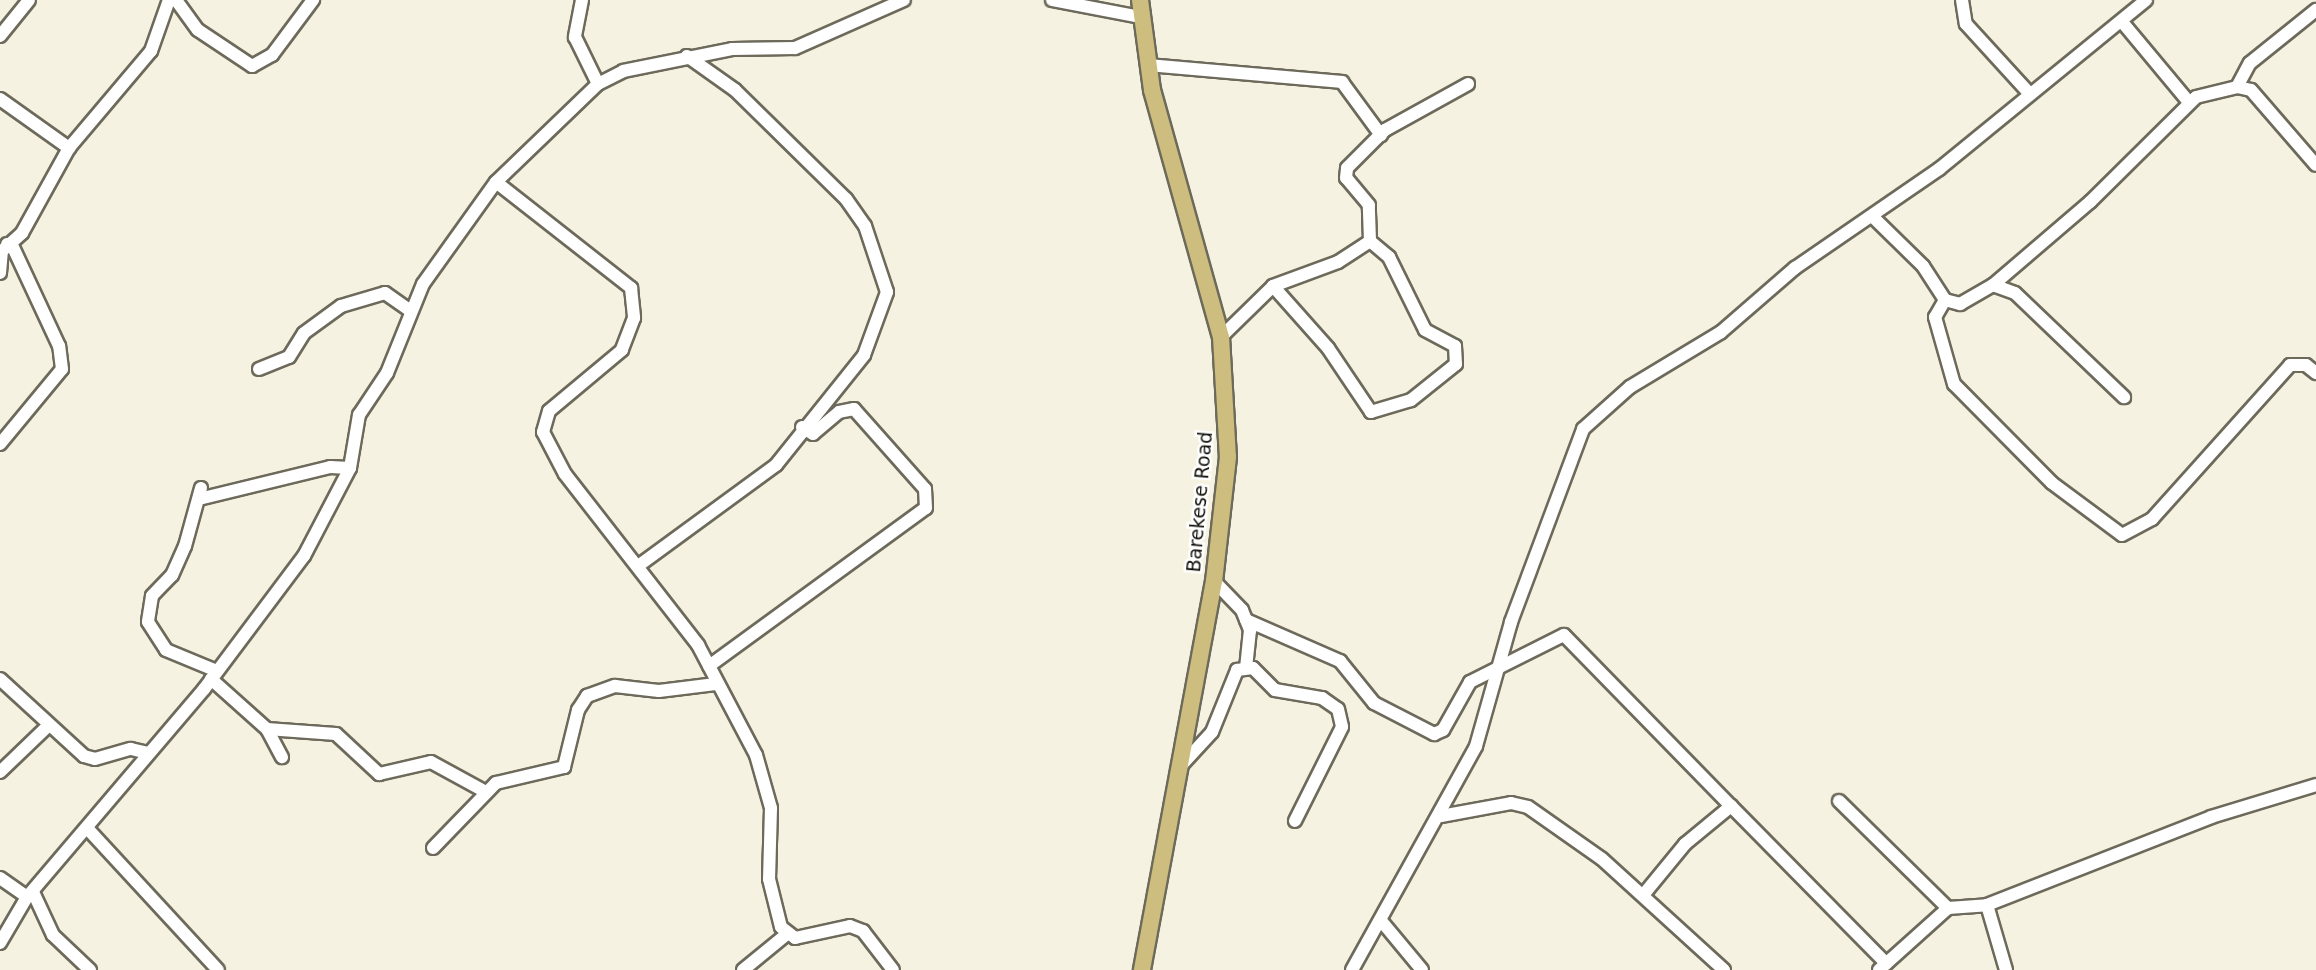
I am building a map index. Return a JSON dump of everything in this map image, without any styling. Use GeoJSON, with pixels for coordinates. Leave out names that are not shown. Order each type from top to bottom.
{"type":"FeatureCollection","features":[{"type":"Feature","properties":{"kind":"main road","name":"Barekese Road"},"geometry":{"type":"LineString","coordinates":[[1140,0],[1148,65],[1221,337],[1228,457],[1214,581],[1142,970]]}},
{"type":"Feature","properties":{"kind":"street"},"geometry":{"type":"LineString","coordinates":[[0,36],[29,0]]}},
{"type":"Feature","properties":{"kind":"street"},"geometry":{"type":"LineString","coordinates":[[0,273],[2,251],[69,148],[150,51],[169,0]]}},
{"type":"Feature","properties":{"kind":"street"},"geometry":{"type":"LineString","coordinates":[[176,0],[198,30],[252,66],[272,55],[313,0]]}},
{"type":"Feature","properties":{"kind":"street"},"geometry":{"type":"LineString","coordinates":[[582,0],[575,37],[598,84]]}},
{"type":"Feature","properties":{"kind":"street"},"geometry":{"type":"LineString","coordinates":[[0,943],[30,894],[214,675],[304,556],[351,468],[359,415],[387,373],[411,311],[445,244],[496,182],[598,84],[653,61],[795,48],[886,4],[904,0]]}},
{"type":"Feature","properties":{"kind":"street"},"geometry":{"type":"LineString","coordinates":[[1052,0],[1140,17]]}},
{"type":"Feature","properties":{"kind":"street"},"geometry":{"type":"LineString","coordinates":[[1962,0],[1966,24],[2030,94]]}},
{"type":"Feature","properties":{"kind":"street"},"geometry":{"type":"LineString","coordinates":[[1352,970],[1384,923],[1441,816],[1488,717],[1511,622],[1583,429],[1630,387],[1721,332],[1786,275],[1873,217],[2123,23],[2146,0]]}},
{"type":"Feature","properties":{"kind":"street"},"geometry":{"type":"LineString","coordinates":[[1873,217],[1923,266],[1945,300],[1960,304],[1993,285],[2010,270],[2176,121],[2188,101],[2237,86],[2250,63],[2316,10]]}},
{"type":"Feature","properties":{"kind":"street"},"geometry":{"type":"LineString","coordinates":[[2123,23],[2188,101]]}},
{"type":"Feature","properties":{"kind":"street"},"geometry":{"type":"LineString","coordinates":[[638,566],[753,486],[776,465],[802,427],[864,355],[879,323],[886,277],[846,199],[736,90],[687,56]]}},
{"type":"Feature","properties":{"kind":"street"},"geometry":{"type":"LineString","coordinates":[[1148,65],[1342,82],[1381,135]]}},
{"type":"Feature","properties":{"kind":"street"},"geometry":{"type":"LineString","coordinates":[[1273,286],[1328,348],[1364,407],[1380,412],[1411,400],[1458,356],[1455,346],[1425,330],[1389,257],[1370,241],[1369,205],[1345,173],[1381,135],[1468,84]]}},
{"type":"Feature","properties":{"kind":"street"},"geometry":{"type":"LineString","coordinates":[[2237,86],[2266,101],[2316,165]]}},
{"type":"Feature","properties":{"kind":"street"},"geometry":{"type":"LineString","coordinates":[[0,99],[69,148]]}},
{"type":"Feature","properties":{"kind":"street"},"geometry":{"type":"LineString","coordinates":[[496,182],[623,276],[636,301],[612,365],[549,411],[543,432],[565,474],[638,566],[709,666],[759,767],[771,808],[769,879],[787,934]]}},
{"type":"Feature","properties":{"kind":"street"},"geometry":{"type":"LineString","coordinates":[[1221,337],[1273,286],[1338,262],[1370,241]]}},
{"type":"Feature","properties":{"kind":"street"},"geometry":{"type":"LineString","coordinates":[[0,444],[62,369],[59,346],[6,244]]}},
{"type":"Feature","properties":{"kind":"street"},"geometry":{"type":"LineString","coordinates":[[2010,270],[2015,293]]}},
{"type":"Feature","properties":{"kind":"street"},"geometry":{"type":"LineString","coordinates":[[1993,285],[2015,293],[2124,397]]}},
{"type":"Feature","properties":{"kind":"street"},"geometry":{"type":"LineString","coordinates":[[259,369],[289,357],[304,333],[341,306],[385,293],[411,311]]}},
{"type":"Feature","properties":{"kind":"street"},"geometry":{"type":"LineString","coordinates":[[1945,300],[1935,317],[1954,384],[2052,483],[2122,535],[2152,519],[2290,365],[2306,365],[2316,373]]}},
{"type":"Feature","properties":{"kind":"street"},"geometry":{"type":"LineString","coordinates":[[709,666],[926,508],[925,489],[854,409],[839,412],[813,434],[802,427]]}},
{"type":"Feature","properties":{"kind":"street"},"geometry":{"type":"LineString","coordinates":[[282,757],[267,729],[214,675],[166,650],[148,622],[152,596],[172,575],[202,493],[330,467],[351,468]]}},
{"type":"Feature","properties":{"kind":"street"},"geometry":{"type":"LineString","coordinates":[[1214,581],[1246,620],[1340,661],[1374,703],[1434,734],[1443,730],[1470,682],[1501,666],[1520,663],[1564,635],[1883,967],[1948,908],[1987,905],[2211,817],[2316,785]]}},
{"type":"Feature","properties":{"kind":"street"},"geometry":{"type":"LineString","coordinates":[[1246,620],[1246,667]]}},
{"type":"Feature","properties":{"kind":"street"},"geometry":{"type":"LineString","coordinates":[[1178,769],[1212,732],[1237,670],[1246,667]]}},
{"type":"Feature","properties":{"kind":"street"},"geometry":{"type":"LineString","coordinates":[[1246,667],[1275,690],[1322,698],[1342,717],[1295,821]]}},
{"type":"Feature","properties":{"kind":"street"},"geometry":{"type":"LineString","coordinates":[[0,679],[49,725],[95,759],[131,749],[149,754]]}},
{"type":"Feature","properties":{"kind":"street"},"geometry":{"type":"LineString","coordinates":[[433,848],[484,791],[519,773],[564,767],[578,710],[600,690],[716,684]]}},
{"type":"Feature","properties":{"kind":"street"},"geometry":{"type":"LineString","coordinates":[[0,772],[49,725]]}},
{"type":"Feature","properties":{"kind":"street"},"geometry":{"type":"LineString","coordinates":[[267,729],[336,734],[379,774],[431,762],[484,791]]}},
{"type":"Feature","properties":{"kind":"street"},"geometry":{"type":"LineString","coordinates":[[1839,801],[1948,908]]}},
{"type":"Feature","properties":{"kind":"street"},"geometry":{"type":"LineString","coordinates":[[1441,816],[1520,803],[1644,894],[1724,970]]}},
{"type":"Feature","properties":{"kind":"street"},"geometry":{"type":"LineString","coordinates":[[1644,894],[1685,844],[1731,806]]}},
{"type":"Feature","properties":{"kind":"street"},"geometry":{"type":"LineString","coordinates":[[87,828],[218,970]]}},
{"type":"Feature","properties":{"kind":"street"},"geometry":{"type":"LineString","coordinates":[[0,878],[30,894],[52,935],[90,970]]}},
{"type":"Feature","properties":{"kind":"street"},"geometry":{"type":"LineString","coordinates":[[1987,905],[2006,970]]}},
{"type":"Feature","properties":{"kind":"street"},"geometry":{"type":"LineString","coordinates":[[1384,923],[1422,970]]}},
{"type":"Feature","properties":{"kind":"street"},"geometry":{"type":"LineString","coordinates":[[743,970],[787,934],[850,926],[863,931],[893,970]]}}]}
